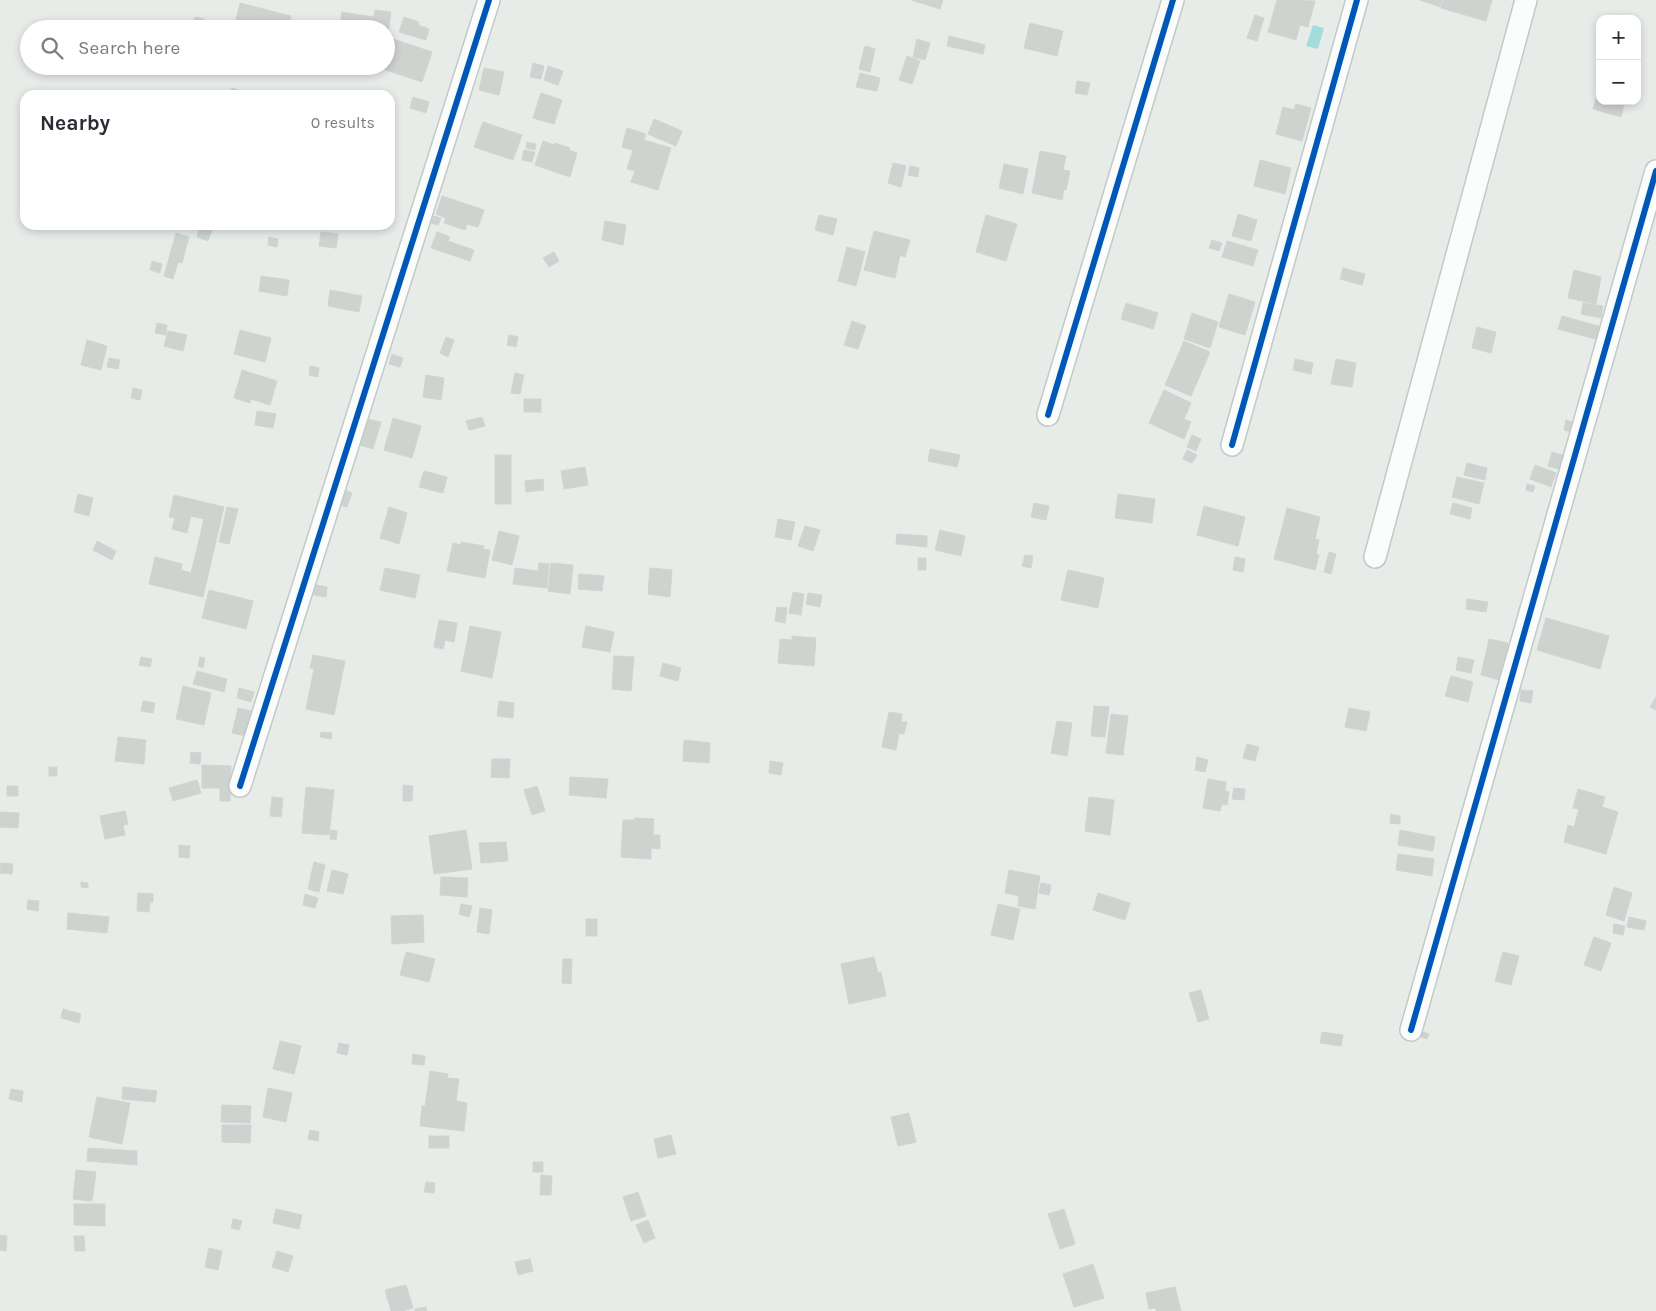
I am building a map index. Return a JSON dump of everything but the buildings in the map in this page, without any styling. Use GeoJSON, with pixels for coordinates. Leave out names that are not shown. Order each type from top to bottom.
{"type":"FeatureCollection","features":[{"type":"Feature","properties":{"kind":"street"},"geometry":{"type":"LineString","coordinates":[[240,786],[489,0]]}},
{"type":"Feature","properties":{"kind":"street"},"geometry":{"type":"LineString","coordinates":[[1048,415],[1173,0]]}},
{"type":"Feature","properties":{"kind":"street"},"geometry":{"type":"LineString","coordinates":[[1232,445],[1356,0]]}},
{"type":"Feature","properties":{"kind":"street"},"geometry":{"type":"LineString","coordinates":[[1375,557],[1526,0]]}},
{"type":"Feature","properties":{"kind":"street"},"geometry":{"type":"LineString","coordinates":[[1411,1030],[1656,171]]}},
{"type":"Feature","properties":{"kind":"water"},"geometry":{"type":"Polygon","coordinates":[[[1313,25],[1324,28],[1318,49],[1306,46],[1313,25]]]}},
{"type":"Feature","properties":{"kind":"cycle path"},"geometry":{"type":"LineString","coordinates":[[240,786],[489,0]]}},
{"type":"Feature","properties":{"kind":"cycle path"},"geometry":{"type":"LineString","coordinates":[[1048,415],[1173,0]]}},
{"type":"Feature","properties":{"kind":"cycle path"},"geometry":{"type":"LineString","coordinates":[[1232,445],[1357,0]]}},
{"type":"Feature","properties":{"kind":"cycle path"},"geometry":{"type":"LineString","coordinates":[[1411,1030],[1656,171]]}}]}
